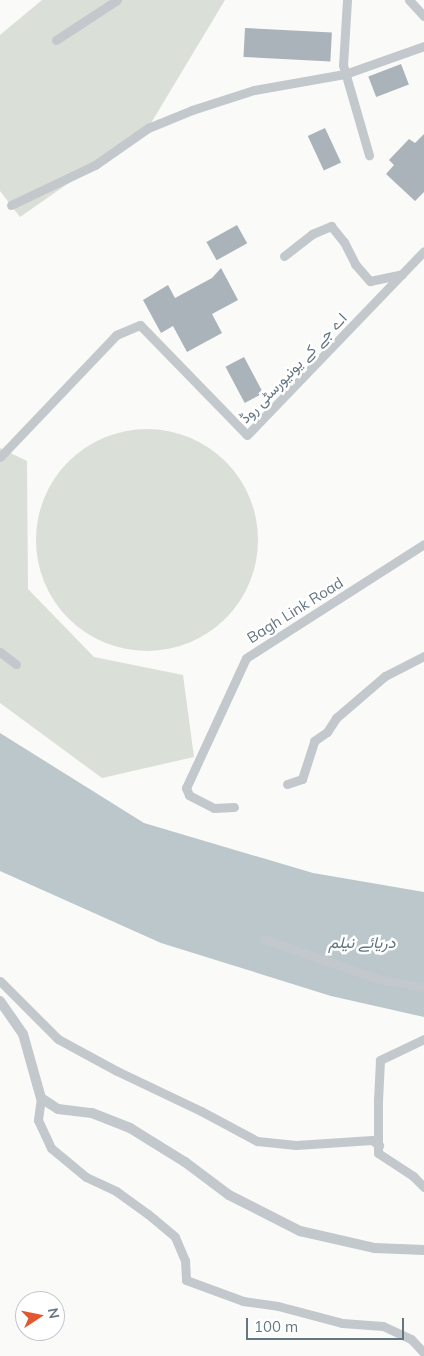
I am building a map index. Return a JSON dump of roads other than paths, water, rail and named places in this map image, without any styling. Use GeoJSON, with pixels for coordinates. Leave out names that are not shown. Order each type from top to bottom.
{"type":"FeatureCollection","features":[{"type":"Feature","properties":{"kind":"street"},"geometry":{"type":"LineString","coordinates":[[56,40],[117,0]]}},
{"type":"Feature","properties":{"kind":"street"},"geometry":{"type":"LineString","coordinates":[[347,0],[343,65],[369,156]]}},
{"type":"Feature","properties":{"kind":"street"},"geometry":{"type":"LineString","coordinates":[[408,0],[424,16]]}},
{"type":"Feature","properties":{"kind":"street"},"geometry":{"type":"LineString","coordinates":[[11,205],[95,165],[148,128],[192,110],[254,90],[345,74],[424,46]]}},
{"type":"Feature","properties":{"kind":"street"},"geometry":{"type":"LineString","coordinates":[[284,256],[312,234],[331,226],[344,242],[355,264],[370,281],[402,274]]}},
{"type":"Feature","properties":{"kind":"street","name":"اے جے کے یونیورسٹی روڈ"},"geometry":{"type":"LineString","coordinates":[[0,457],[116,335],[140,325],[247,435],[424,251]]}},
{"type":"Feature","properties":{"kind":"street","name":"Bagh Link Road"},"geometry":{"type":"LineString","coordinates":[[234,806],[214,808],[189,795],[186,788],[246,658],[424,544]]}},
{"type":"Feature","properties":{"kind":"street"},"geometry":{"type":"LineString","coordinates":[[0,652],[16,664]]}},
{"type":"Feature","properties":{"kind":"street"},"geometry":{"type":"LineString","coordinates":[[287,784],[302,779],[314,741],[327,732],[336,718],[386,676],[424,656]]}},
{"type":"Feature","properties":{"kind":"street"},"geometry":{"type":"LineString","coordinates":[[264,939],[378,979],[424,987]]}},
{"type":"Feature","properties":{"kind":"street"},"geometry":{"type":"LineString","coordinates":[[0,980],[58,1039],[117,1071],[201,1111],[257,1141],[296,1145],[372,1140],[379,1145]]}},
{"type":"Feature","properties":{"kind":"street"},"geometry":{"type":"LineString","coordinates":[[0,1001],[23,1034],[41,1098],[38,1120],[51,1148],[86,1176],[116,1191],[148,1214],[175,1237],[185,1260],[186,1280],[243,1301],[278,1306],[342,1323],[383,1326],[411,1339],[424,1353]]}},
{"type":"Feature","properties":{"kind":"street"},"geometry":{"type":"LineString","coordinates":[[424,1038],[380,1060],[378,1101],[378,1153],[413,1176],[424,1187]]}},
{"type":"Feature","properties":{"kind":"street"},"geometry":{"type":"LineString","coordinates":[[41,1098],[58,1109],[92,1113],[130,1128],[185,1162],[229,1195],[300,1231],[374,1248],[424,1250]]}},
{"type":"Feature","properties":{"kind":"water","name":"دریائے نیلم"},"geometry":{"type":"Polygon","coordinates":[[[0,733],[144,823],[313,873],[424,892],[424,1017],[331,996],[161,943],[0,871],[0,733]]]}}]}
